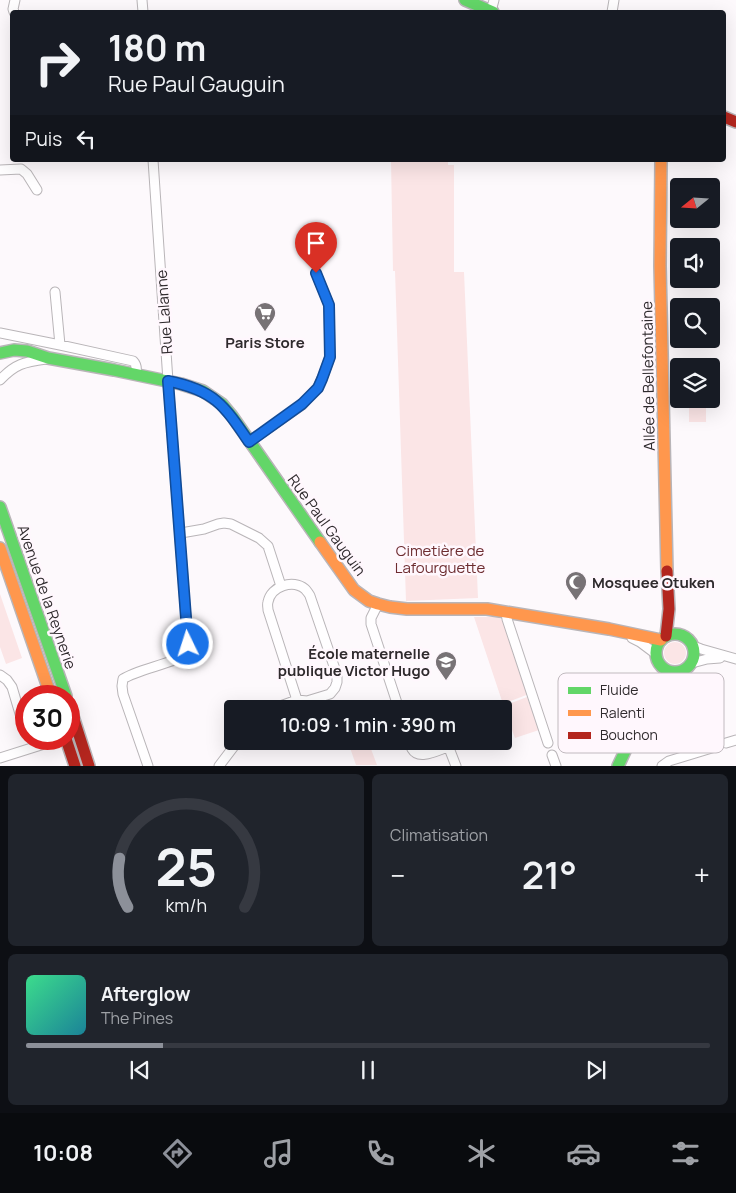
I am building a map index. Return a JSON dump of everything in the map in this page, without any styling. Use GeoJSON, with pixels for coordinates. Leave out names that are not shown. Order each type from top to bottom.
{"type":"FeatureCollection","features":[{"type":"Feature","properties":{"kind":"street"},"geometry":{"type":"LineString","coordinates":[[465,0],[492,8]]}},
{"type":"Feature","properties":{"kind":"street","name":"Rue Lalanne"},"geometry":{"type":"LineString","coordinates":[[148,766],[123,694],[123,679],[134,673],[182,657],[188,652],[181,532],[168,381],[153,162]]}},
{"type":"Feature","properties":{"kind":"street","name":"Allée de Bellefontaine"},"geometry":{"type":"LineString","coordinates":[[660,162],[660,260],[668,592],[667,624],[664,638]]}},
{"type":"Feature","properties":{"kind":"street"},"geometry":{"type":"LineString","coordinates":[[0,170],[21,169],[27,174],[36,190]]}},
{"type":"Feature","properties":{"kind":"street"},"geometry":{"type":"LineString","coordinates":[[249,442],[302,404],[318,388],[322,379],[330,357],[329,305],[316,273]]}},
{"type":"Feature","properties":{"kind":"street"},"geometry":{"type":"LineString","coordinates":[[55,292],[60,344]]}},
{"type":"Feature","properties":{"kind":"street"},"geometry":{"type":"LineString","coordinates":[[0,333],[60,344],[134,361],[136,363],[136,374]]}},
{"type":"Feature","properties":{"kind":"street","name":"Rue Paul Gauguin"},"geometry":{"type":"LineString","coordinates":[[0,353],[14,350],[27,351],[48,358],[194,387],[212,397],[222,404],[232,416],[345,579],[362,596],[378,604],[407,609],[506,612],[609,629],[640,642],[656,654]]}},
{"type":"Feature","properties":{"kind":"street","name":"Rue Paul Gauguin"},"geometry":{"type":"LineString","coordinates":[[0,380],[10,370],[19,365],[48,358]]}},
{"type":"Feature","properties":{"kind":"street","name":"Avenue de la Reynerie"},"geometry":{"type":"LineString","coordinates":[[0,507],[62,685]]}},
{"type":"Feature","properties":{"kind":"street"},"geometry":{"type":"LineString","coordinates":[[181,532],[204,529],[224,523],[231,524],[259,538],[268,546],[281,586]]}},
{"type":"Feature","properties":{"kind":"street","name":"Avenue de la Reynerie"},"geometry":{"type":"LineString","coordinates":[[0,548],[47,685]]}},
{"type":"Feature","properties":{"kind":"street"},"geometry":{"type":"LineString","coordinates":[[297,700],[268,610],[268,601],[272,593],[281,586],[289,585],[298,586],[306,590],[310,596],[336,675],[337,682],[330,694],[310,700]]}},
{"type":"Feature","properties":{"kind":"street","name":"Allée de Bellefontaine"},"geometry":{"type":"LineString","coordinates":[[668,592],[679,634]]}},
{"type":"Feature","properties":{"kind":"street"},"geometry":{"type":"LineString","coordinates":[[378,604],[371,618],[372,624],[396,700]]}},
{"type":"Feature","properties":{"kind":"street"},"geometry":{"type":"LineString","coordinates":[[506,612],[548,744]]}},
{"type":"Feature","properties":{"kind":"street","name":"Rue Paul Gauguin"},"geometry":{"type":"LineString","coordinates":[[621,633],[653,639],[664,638]]}},
{"type":"Feature","properties":{"kind":"street"},"geometry":{"type":"LineString","coordinates":[[674,633],[679,634],[690,640],[695,651],[692,663],[683,670],[676,672],[662,666],[656,654],[658,646],[664,638],[674,633]]}},
{"type":"Feature","properties":{"kind":"street"},"geometry":{"type":"LineString","coordinates":[[693,646],[732,658]]}},
{"type":"Feature","properties":{"kind":"street"},"geometry":{"type":"LineString","coordinates":[[692,663],[707,659],[732,658]]}},
{"type":"Feature","properties":{"kind":"street"},"geometry":{"type":"LineString","coordinates":[[660,673],[662,666]]}},
{"type":"Feature","properties":{"kind":"street"},"geometry":{"type":"LineString","coordinates":[[0,675],[8,680],[15,697]]}},
{"type":"Feature","properties":{"kind":"street"},"geometry":{"type":"LineString","coordinates":[[80,738],[89,766]]}},
{"type":"Feature","properties":{"kind":"street"},"geometry":{"type":"LineString","coordinates":[[726,743],[736,740]]}},
{"type":"Feature","properties":{"kind":"street"},"geometry":{"type":"LineString","coordinates":[[0,758],[15,750]]}},
{"type":"Feature","properties":{"kind":"street"},"geometry":{"type":"LineString","coordinates":[[69,750],[74,766]]}},
{"type":"Feature","properties":{"kind":"street"},"geometry":{"type":"LineString","coordinates":[[219,766],[231,750]]}},
{"type":"Feature","properties":{"kind":"street"},"geometry":{"type":"LineString","coordinates":[[412,750],[417,754],[423,755],[434,750]]}},
{"type":"Feature","properties":{"kind":"street"},"geometry":{"type":"LineString","coordinates":[[449,750],[456,766]]}},
{"type":"Feature","properties":{"kind":"street"},"geometry":{"type":"LineString","coordinates":[[618,766],[625,753]]}},
{"type":"Feature","properties":{"kind":"street"},"geometry":{"type":"LineString","coordinates":[[662,766],[669,761],[695,753]]}},
{"type":"Feature","properties":{"kind":"street"},"geometry":{"type":"LineString","coordinates":[[552,755],[556,766]]}},
{"type":"Feature","properties":{"kind":"green space","name":"Cimetière de Lafourguette"},"geometry":{"type":"Polygon","coordinates":[[[391,162],[448,162],[448,165],[454,165],[454,272],[464,272],[478,598],[406,601],[395,271],[393,271],[391,162]]]}},
{"type":"Feature","properties":{"kind":"green space"},"geometry":{"type":"Polygon","coordinates":[[[689,408],[706,408],[706,422],[689,422],[689,408]]]}},
{"type":"Feature","properties":{"kind":"green space"},"geometry":{"type":"Polygon","coordinates":[[[0,594],[22,658],[6,664],[0,647],[0,594]]]}},
{"type":"Feature","properties":{"kind":"green space"},"geometry":{"type":"Polygon","coordinates":[[[474,617],[498,617],[504,622],[529,694],[512,701],[502,700],[474,617]]]}},
{"type":"Feature","properties":{"kind":"green space"},"geometry":{"type":"Polygon","coordinates":[[[671,642],[679,642],[686,649],[686,657],[679,664],[671,664],[664,657],[664,649],[671,642]]]}},
{"type":"Feature","properties":{"kind":"green space"},"geometry":{"type":"Polygon","coordinates":[[[527,697],[539,730],[515,738],[512,730],[512,703],[527,697]]]}},
{"type":"Feature","properties":{"kind":"green space"},"geometry":{"type":"Polygon","coordinates":[[[351,750],[371,750],[377,765],[356,765],[351,750]]]}},
{"type":"Feature","properties":{"kind":"traffic: fast"},"geometry":{"type":"LineString","coordinates":[[465,0],[488,10]]}},
{"type":"Feature","properties":{"kind":"traffic: fast"},"geometry":{"type":"LineString","coordinates":[[0,353],[14,350],[27,351],[48,358],[181,384],[203,391],[222,404],[232,416],[320,542]]}},
{"type":"Feature","properties":{"kind":"traffic: fast"},"geometry":{"type":"LineString","coordinates":[[0,507],[62,685]]}},
{"type":"Feature","properties":{"kind":"traffic: fast"},"geometry":{"type":"LineString","coordinates":[[675,634],[682,635],[688,640],[693,646],[694,653],[693,660],[688,666],[682,671],[675,672],[668,671],[662,666],[657,660],[656,653],[657,646],[662,640],[668,635],[675,634]]}},
{"type":"Feature","properties":{"kind":"traffic: fast"},"geometry":{"type":"LineString","coordinates":[[618,766],[624,753]]}},
{"type":"Feature","properties":{"kind":"traffic: slow"},"geometry":{"type":"LineString","coordinates":[[661,162],[660,266],[667,571]]}},
{"type":"Feature","properties":{"kind":"traffic: slow"},"geometry":{"type":"LineString","coordinates":[[320,542],[354,590],[369,601],[378,604],[407,609],[487,609],[609,629],[661,640]]}},
{"type":"Feature","properties":{"kind":"traffic: slow"},"geometry":{"type":"LineString","coordinates":[[0,548],[47,685]]}},
{"type":"Feature","properties":{"kind":"traffic: jam"},"geometry":{"type":"LineString","coordinates":[[726,118],[736,122]]}},
{"type":"Feature","properties":{"kind":"traffic: jam"},"geometry":{"type":"LineString","coordinates":[[666,636],[669,609],[667,571]]}},
{"type":"Feature","properties":{"kind":"traffic: jam"},"geometry":{"type":"LineString","coordinates":[[80,738],[89,766]]}},
{"type":"Feature","properties":{"kind":"traffic: jam"},"geometry":{"type":"LineString","coordinates":[[70,750],[75,766]]}},
{"type":"Feature","properties":{"kind":"place","name":"Paris Store"},"geometry":{"type":"Point","coordinates":[265,332]}},
{"type":"Feature","properties":{"kind":"place","name":"Mosquee Otuken"},"geometry":{"type":"Point","coordinates":[576,601]}},
{"type":"Feature","properties":{"kind":"place","name":"École maternelle publique Victor Hugo"},"geometry":{"type":"Point","coordinates":[446,681]}},
{"type":"Feature","properties":{"kind":"route"},"geometry":{"type":"LineString","coordinates":[[188,644],[181,532],[168,381],[194,387],[222,404],[249,442],[302,404],[318,388],[330,357],[329,305],[316,273]]}}]}
